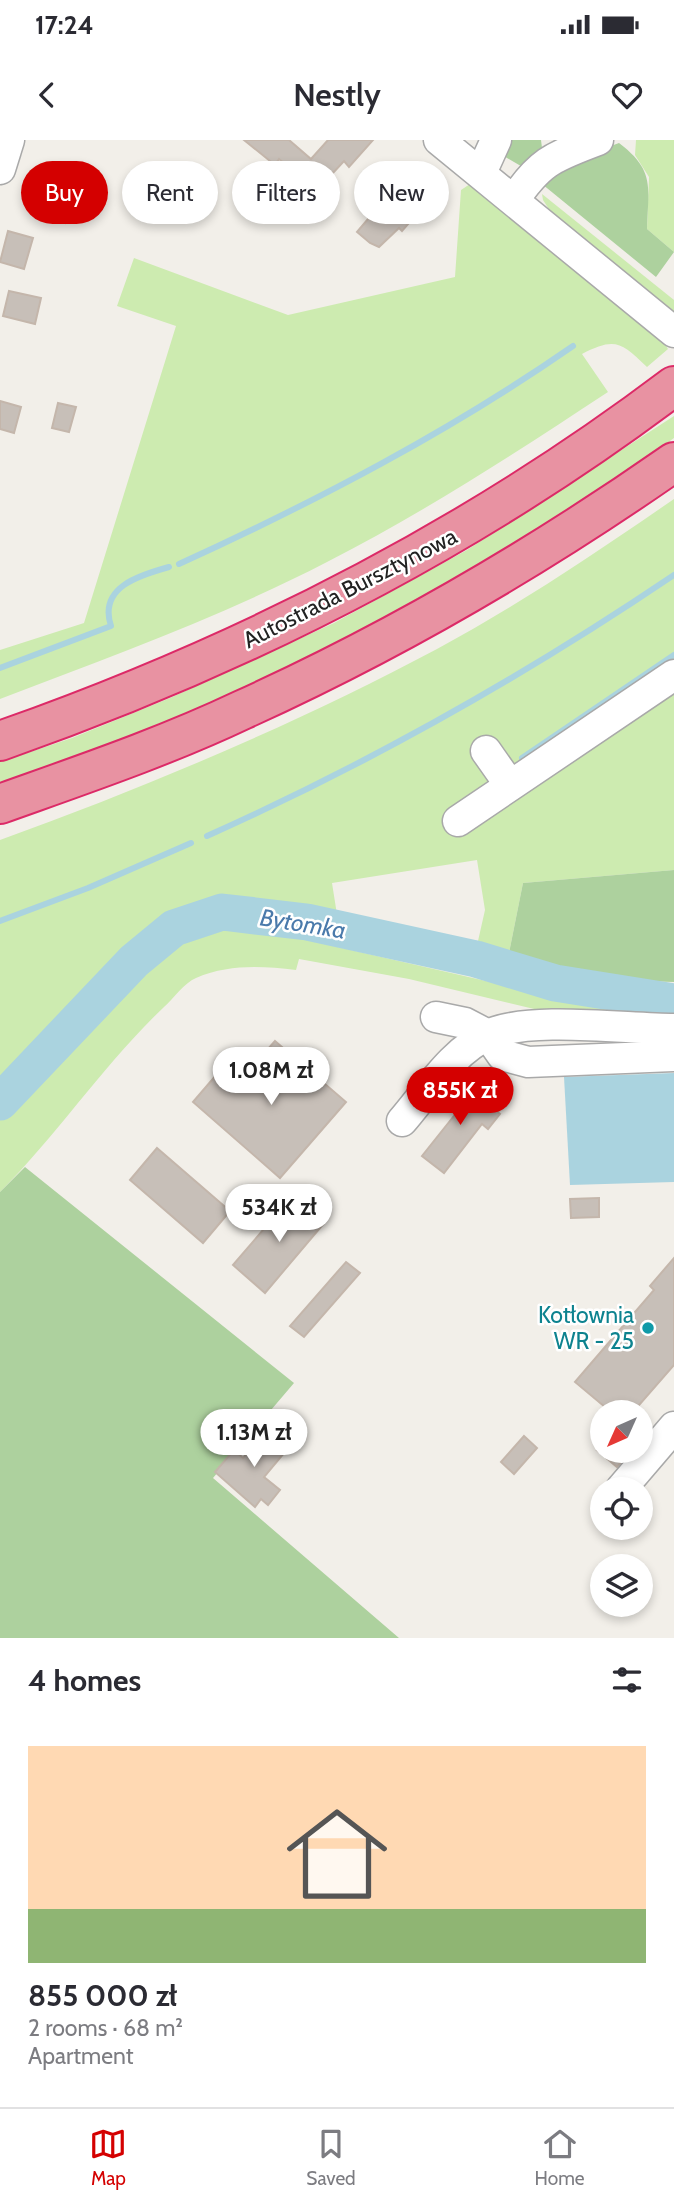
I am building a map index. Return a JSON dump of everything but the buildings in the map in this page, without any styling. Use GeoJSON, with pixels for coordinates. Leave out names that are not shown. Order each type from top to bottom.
{"type":"FeatureCollection","features":[{"type":"Feature","properties":{"kind":"highway","name":"Autostrada Bursztynowa"},"geometry":{"type":"LineString","coordinates":[[0,741],[86,711],[207,660],[344,596],[446,540],[559,469],[670,389]]}},
{"type":"Feature","properties":{"kind":"highway"},"geometry":{"type":"LineString","coordinates":[[0,804],[119,762],[242,711],[376,644],[484,586],[608,508],[674,461]]}},
{"type":"Feature","properties":{"kind":"street"},"geometry":{"type":"LineString","coordinates":[[0,169],[9,140]]}},
{"type":"Feature","properties":{"kind":"street"},"geometry":{"type":"LineString","coordinates":[[439,140],[674,332]]}},
{"type":"Feature","properties":{"kind":"street"},"geometry":{"type":"LineString","coordinates":[[481,173],[496,140]]}},
{"type":"Feature","properties":{"kind":"street"},"geometry":{"type":"LineString","coordinates":[[514,200],[534,171],[554,157],[598,140]]}},
{"type":"Feature","properties":{"kind":"street"},"geometry":{"type":"LineString","coordinates":[[458,821],[674,675]]}},
{"type":"Feature","properties":{"kind":"street"},"geometry":{"type":"LineString","coordinates":[[486,751],[510,785]]}},
{"type":"Feature","properties":{"kind":"street"},"geometry":{"type":"LineString","coordinates":[[436,1017],[465,1023],[488,1035],[502,1055],[528,1062],[674,1056]]}},
{"type":"Feature","properties":{"kind":"street"},"geometry":{"type":"LineString","coordinates":[[402,1121],[450,1065],[488,1035],[517,1027],[674,1029]]}},
{"type":"Feature","properties":{"kind":"street"},"geometry":{"type":"LineString","coordinates":[[631,1477],[674,1427]]}},
{"type":"Feature","properties":{"kind":"green space"},"geometry":{"type":"Polygon","coordinates":[[[502,140],[541,140],[542,148],[549,151],[526,169],[502,155],[502,140]]]}},
{"type":"Feature","properties":{"kind":"green space"},"geometry":{"type":"Polygon","coordinates":[[[636,140],[674,140],[674,252],[647,229],[649,177],[635,155],[636,140]]]}},
{"type":"Feature","properties":{"kind":"green space"},"geometry":{"type":"Polygon","coordinates":[[[619,143],[639,162],[647,181],[647,229],[674,252],[656,277],[542,184],[557,166],[619,143]]]}},
{"type":"Feature","properties":{"kind":"green space"},"geometry":{"type":"Polygon","coordinates":[[[470,184],[653,326],[668,349],[647,367],[631,352],[617,345],[602,345],[582,354],[608,392],[435,502],[288,582],[166,635],[0,699],[0,650],[84,623],[176,326],[117,306],[134,258],[288,315],[455,277],[461,190],[470,184]]]}},
{"type":"Feature","properties":{"kind":"green space"},"geometry":{"type":"Polygon","coordinates":[[[542,194],[674,300],[674,314],[556,220],[542,194]]]}},
{"type":"Feature","properties":{"kind":"green space"},"geometry":{"type":"Polygon","coordinates":[[[674,416],[674,438],[543,528],[407,609],[313,658],[236,693],[0,786],[0,762],[72,738],[170,698],[334,623],[467,550],[674,416]]]}},
{"type":"Feature","properties":{"kind":"green space"},"geometry":{"type":"Polygon","coordinates":[[[674,499],[674,661],[505,797],[674,685],[674,870],[523,883],[509,953],[426,942],[425,934],[478,941],[485,910],[477,860],[332,883],[338,921],[307,910],[303,939],[564,999],[674,1012],[674,1026],[576,1019],[409,979],[299,959],[296,970],[258,967],[208,973],[187,983],[142,1029],[42,1147],[0,1192],[0,840],[222,752],[384,677],[528,596],[674,499]]]}},
{"type":"Feature","properties":{"kind":"green space"},"geometry":{"type":"Polygon","coordinates":[[[674,870],[674,982],[608,980],[509,953],[523,883],[674,870]]]}},
{"type":"Feature","properties":{"kind":"green space"},"geometry":{"type":"Polygon","coordinates":[[[25,1167],[294,1383],[213,1478],[399,1638],[0,1638],[0,1192],[25,1167]]]}},
{"type":"Feature","properties":{"kind":"water"},"geometry":{"type":"Polygon","coordinates":[[[674,1073],[674,1182],[570,1185],[564,1077],[674,1073]]]}},
{"type":"Feature","properties":{"kind":"waterway"},"geometry":{"type":"LineString","coordinates":[[179,564],[381,464],[479,407],[573,346]]}},
{"type":"Feature","properties":{"kind":"waterway"},"geometry":{"type":"LineString","coordinates":[[0,668],[111,626],[110,601],[116,592],[134,579],[169,567]]}},
{"type":"Feature","properties":{"kind":"waterway"},"geometry":{"type":"LineString","coordinates":[[207,836],[328,778],[446,716],[562,648],[674,575]]}},
{"type":"Feature","properties":{"kind":"waterway"},"geometry":{"type":"LineString","coordinates":[[522,758],[674,655]]}},
{"type":"Feature","properties":{"kind":"waterway"},"geometry":{"type":"LineString","coordinates":[[0,921],[88,888],[191,843]]}},
{"type":"Feature","properties":{"kind":"waterway","name":"Bytomka"},"geometry":{"type":"LineString","coordinates":[[0,1102],[134,961],[174,928],[222,912],[307,922],[476,959],[555,983],[674,1002]]}},
{"type":"Feature","properties":{"kind":"place","name":"Kotłownia WR - 25"},"geometry":{"type":"Point","coordinates":[648,1328]}}]}
